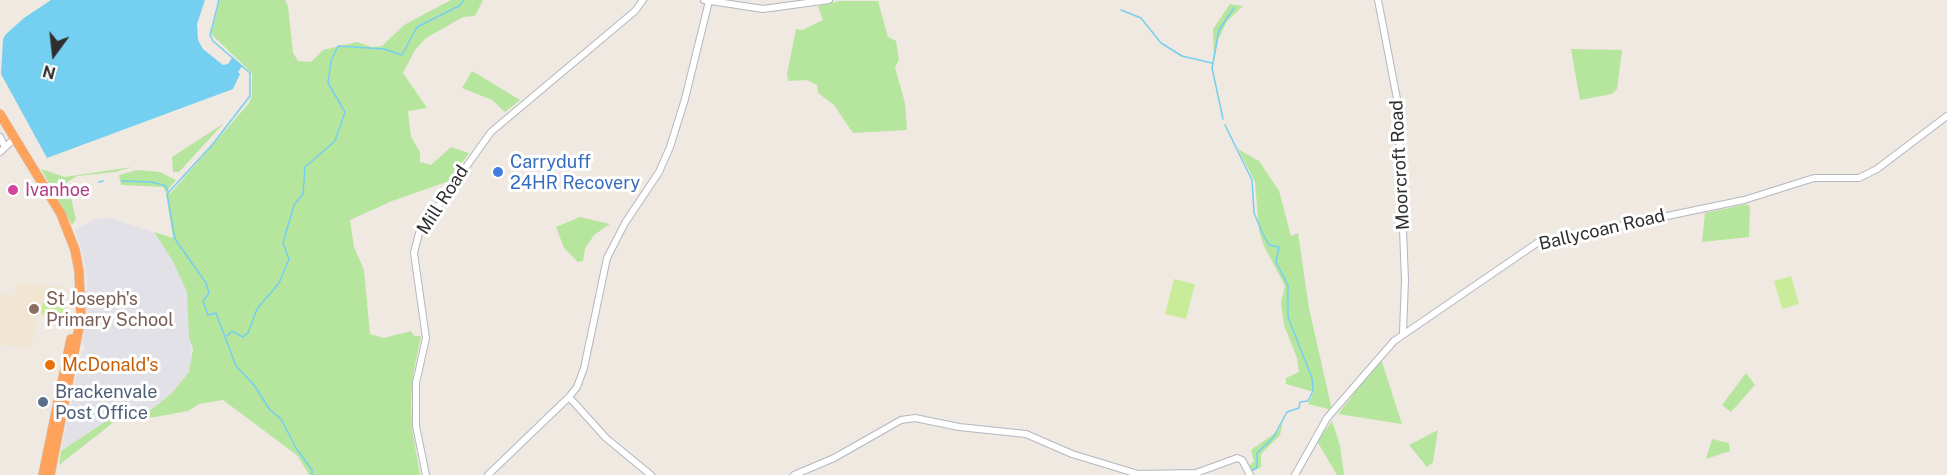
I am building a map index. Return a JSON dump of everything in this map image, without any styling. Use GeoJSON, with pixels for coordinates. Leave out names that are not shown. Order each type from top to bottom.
{"type":"FeatureCollection","features":[{"type":"Feature","properties":{"kind":"highway"},"geometry":{"type":"LineString","coordinates":[[0,114],[53,199],[67,229],[78,264],[81,317],[50,475]]}},
{"type":"Feature","properties":{"kind":"highway"},"geometry":{"type":"LineString","coordinates":[[43,475],[80,299]]}},
{"type":"Feature","properties":{"kind":"highway"},"geometry":{"type":"LineString","coordinates":[[46,456],[50,455],[60,410],[66,397]]}},
{"type":"Feature","properties":{"kind":"street","name":"Mill Road"},"geometry":{"type":"LineString","coordinates":[[426,475],[416,426],[416,383],[426,338],[414,253],[416,240],[491,132],[635,11],[643,0]]}},
{"type":"Feature","properties":{"kind":"street"},"geometry":{"type":"LineString","coordinates":[[488,475],[569,398],[584,368],[607,258],[625,223],[658,172],[670,147],[685,99],[707,1],[763,9],[829,0]]}},
{"type":"Feature","properties":{"kind":"street","name":"Moorcroft Road"},"geometry":{"type":"LineString","coordinates":[[1378,0],[1398,104],[1406,280],[1403,333]]}},
{"type":"Feature","properties":{"kind":"street","name":"Ballycoan Road"},"geometry":{"type":"LineString","coordinates":[[1295,475],[1327,418],[1403,333],[1537,243],[1754,198],[1814,178],[1859,178],[1877,170],[1947,116]]}},
{"type":"Feature","properties":{"kind":"street"},"geometry":{"type":"LineString","coordinates":[[0,137],[2,149]]}},
{"type":"Feature","properties":{"kind":"street"},"geometry":{"type":"LineString","coordinates":[[2,149],[14,139]]}},
{"type":"Feature","properties":{"kind":"street"},"geometry":{"type":"LineString","coordinates":[[569,398],[606,438],[651,475]]}},
{"type":"Feature","properties":{"kind":"street"},"geometry":{"type":"LineString","coordinates":[[794,475],[834,458],[908,418],[1026,434],[1072,454],[1138,474],[1196,473],[1238,458],[1249,472]]}},
{"type":"Feature","properties":{"kind":"shaded area"},"geometry":{"type":"Polygon","coordinates":[[[109,218],[154,232],[172,260],[187,292],[192,361],[189,372],[172,393],[152,409],[120,415],[120,413],[61,451],[81,353],[86,349],[82,344],[87,283],[83,254],[75,230],[94,219],[109,218]]]}},
{"type":"Feature","properties":{"kind":"shaded area","name":"St Joseph's Primary School"},"geometry":{"type":"Polygon","coordinates":[[[17,283],[64,287],[65,302],[69,302],[68,321],[38,316],[33,341],[27,347],[0,345],[0,294],[15,296],[17,283]]]}},
{"type":"Feature","properties":{"kind":"green space"},"geometry":{"type":"Polygon","coordinates":[[[220,0],[285,0],[288,6],[293,53],[298,61],[311,62],[323,50],[357,42],[372,47],[382,46],[404,25],[451,0],[483,0],[475,16],[463,17],[426,38],[415,50],[403,73],[427,108],[408,111],[411,137],[420,152],[420,162],[431,165],[451,147],[469,153],[449,181],[392,201],[350,220],[354,247],[364,270],[370,334],[384,338],[411,331],[414,336],[421,336],[413,375],[411,402],[412,429],[420,475],[309,475],[298,456],[223,400],[199,404],[188,411],[149,418],[119,418],[59,465],[61,451],[120,412],[121,415],[152,409],[172,393],[189,372],[193,349],[189,337],[187,292],[172,260],[154,232],[173,238],[166,193],[163,187],[121,185],[119,175],[137,170],[160,172],[176,180],[166,192],[170,194],[249,103],[252,96],[252,73],[211,34],[220,0]]]}},
{"type":"Feature","properties":{"kind":"green space"},"geometry":{"type":"Polygon","coordinates":[[[839,1],[878,1],[888,37],[896,41],[899,59],[895,68],[905,103],[907,130],[853,133],[834,105],[818,93],[817,85],[807,80],[788,81],[787,74],[796,29],[802,30],[823,20],[818,6],[839,1]]]}},
{"type":"Feature","properties":{"kind":"green space"},"geometry":{"type":"Polygon","coordinates":[[[1230,4],[1243,6],[1227,21],[1218,40],[1214,61],[1213,29],[1230,4]]]}},
{"type":"Feature","properties":{"kind":"green space"},"geometry":{"type":"Polygon","coordinates":[[[1571,49],[1622,50],[1617,89],[1612,94],[1580,100],[1571,49]]]}},
{"type":"Feature","properties":{"kind":"green space"},"geometry":{"type":"Polygon","coordinates":[[[472,71],[520,100],[505,112],[492,100],[462,88],[472,71]]]}},
{"type":"Feature","properties":{"kind":"green space"},"geometry":{"type":"Polygon","coordinates":[[[223,124],[179,172],[173,172],[172,157],[223,124]]]}},
{"type":"Feature","properties":{"kind":"green space"},"geometry":{"type":"Polygon","coordinates":[[[1238,149],[1259,161],[1279,191],[1291,236],[1298,233],[1309,308],[1332,410],[1308,404],[1314,392],[1286,384],[1286,378],[1299,372],[1297,358],[1284,325],[1281,302],[1285,286],[1264,246],[1259,231],[1255,182],[1238,149]]]}},
{"type":"Feature","properties":{"kind":"green space"},"geometry":{"type":"Polygon","coordinates":[[[132,167],[115,172],[77,176],[67,182],[76,219],[72,225],[41,169],[65,177],[132,167]]]}},
{"type":"Feature","properties":{"kind":"green space"},"geometry":{"type":"Polygon","coordinates":[[[1747,204],[1750,207],[1749,237],[1702,242],[1705,213],[1747,204]]]}},
{"type":"Feature","properties":{"kind":"green space"},"geometry":{"type":"Polygon","coordinates":[[[580,217],[610,224],[594,235],[585,249],[583,261],[578,262],[564,248],[556,227],[580,217]]]}},
{"type":"Feature","properties":{"kind":"green space"},"geometry":{"type":"Polygon","coordinates":[[[1791,276],[1799,304],[1782,309],[1774,281],[1791,276]]]}},
{"type":"Feature","properties":{"kind":"green space"},"geometry":{"type":"Polygon","coordinates":[[[1174,279],[1195,284],[1186,319],[1165,314],[1174,279]]]}},
{"type":"Feature","properties":{"kind":"green space"},"geometry":{"type":"Polygon","coordinates":[[[43,302],[64,306],[62,318],[41,314],[43,302]]]}},
{"type":"Feature","properties":{"kind":"green space"},"geometry":{"type":"Polygon","coordinates":[[[1381,359],[1402,424],[1338,414],[1381,359]]]}},
{"type":"Feature","properties":{"kind":"green space"},"geometry":{"type":"Polygon","coordinates":[[[1746,373],[1755,385],[1731,412],[1722,405],[1746,373]]]}},
{"type":"Feature","properties":{"kind":"green space"},"geometry":{"type":"Polygon","coordinates":[[[1332,421],[1340,445],[1344,475],[1337,475],[1317,441],[1332,421]]]}},
{"type":"Feature","properties":{"kind":"green space"},"geometry":{"type":"Polygon","coordinates":[[[1283,422],[1280,435],[1261,454],[1261,467],[1253,471],[1249,466],[1254,461],[1251,450],[1278,431],[1283,422]]]}},
{"type":"Feature","properties":{"kind":"green space"},"geometry":{"type":"Polygon","coordinates":[[[1438,430],[1433,462],[1427,467],[1409,445],[1438,430]]]}},
{"type":"Feature","properties":{"kind":"green space"},"geometry":{"type":"Polygon","coordinates":[[[1712,439],[1729,443],[1730,451],[1706,459],[1712,439]]]}},
{"type":"Feature","properties":{"kind":"water"},"geometry":{"type":"Polygon","coordinates":[[[51,0],[205,0],[197,24],[198,40],[203,49],[223,65],[228,64],[232,58],[242,66],[238,72],[240,74],[233,89],[47,158],[1,74],[3,39],[6,34],[24,18],[51,0]]]}},
{"type":"Feature","properties":{"kind":"waterway"},"geometry":{"type":"LineString","coordinates":[[219,0],[210,35],[213,41],[250,73],[250,96],[212,145],[167,194],[175,239],[206,283],[209,293],[203,301],[208,315],[216,313],[236,366],[254,385],[270,410],[281,419],[296,448],[312,470],[312,475]]}},
{"type":"Feature","properties":{"kind":"waterway"},"geometry":{"type":"LineString","coordinates":[[227,336],[232,331],[243,337],[248,333],[257,309],[279,283],[289,259],[283,243],[294,205],[303,194],[305,167],[335,141],[345,112],[328,83],[331,61],[338,46],[384,49],[402,55],[417,27],[459,6],[464,0]]}},
{"type":"Feature","properties":{"kind":"waterway"},"geometry":{"type":"LineString","coordinates":[[1223,119],[1212,68],[1219,30],[1234,8]]}},
{"type":"Feature","properties":{"kind":"waterway"},"geometry":{"type":"LineString","coordinates":[[1121,10],[1141,18],[1161,43],[1182,56],[1212,63]]}},
{"type":"Feature","properties":{"kind":"waterway"},"geometry":{"type":"LineString","coordinates":[[1225,125],[1252,180],[1254,213],[1263,234],[1269,245],[1279,247],[1276,262],[1288,285],[1288,317],[1312,378],[1313,391],[1308,401],[1300,402],[1299,408],[1287,412],[1273,438],[1257,453],[1257,468],[1250,471]]}},
{"type":"Feature","properties":{"kind":"waterway"},"geometry":{"type":"LineString","coordinates":[[99,182],[103,181]]}},
{"type":"Feature","properties":{"kind":"waterway"},"geometry":{"type":"LineString","coordinates":[[122,181],[152,182],[166,186],[168,192]]}},
{"type":"Feature","properties":{"kind":"place","name":"Carryduff 24HR Recovery"},"geometry":{"type":"Point","coordinates":[498,172]}},
{"type":"Feature","properties":{"kind":"place","name":"Ivanhoe"},"geometry":{"type":"Point","coordinates":[13,190]}},
{"type":"Feature","properties":{"kind":"place","name":"St Joseph's Primary School"},"geometry":{"type":"Point","coordinates":[34,309]}},
{"type":"Feature","properties":{"kind":"place","name":"McDonald's"},"geometry":{"type":"Point","coordinates":[50,365]}},
{"type":"Feature","properties":{"kind":"place","name":"Brackenvale Post Office"},"geometry":{"type":"Point","coordinates":[43,402]}}]}
